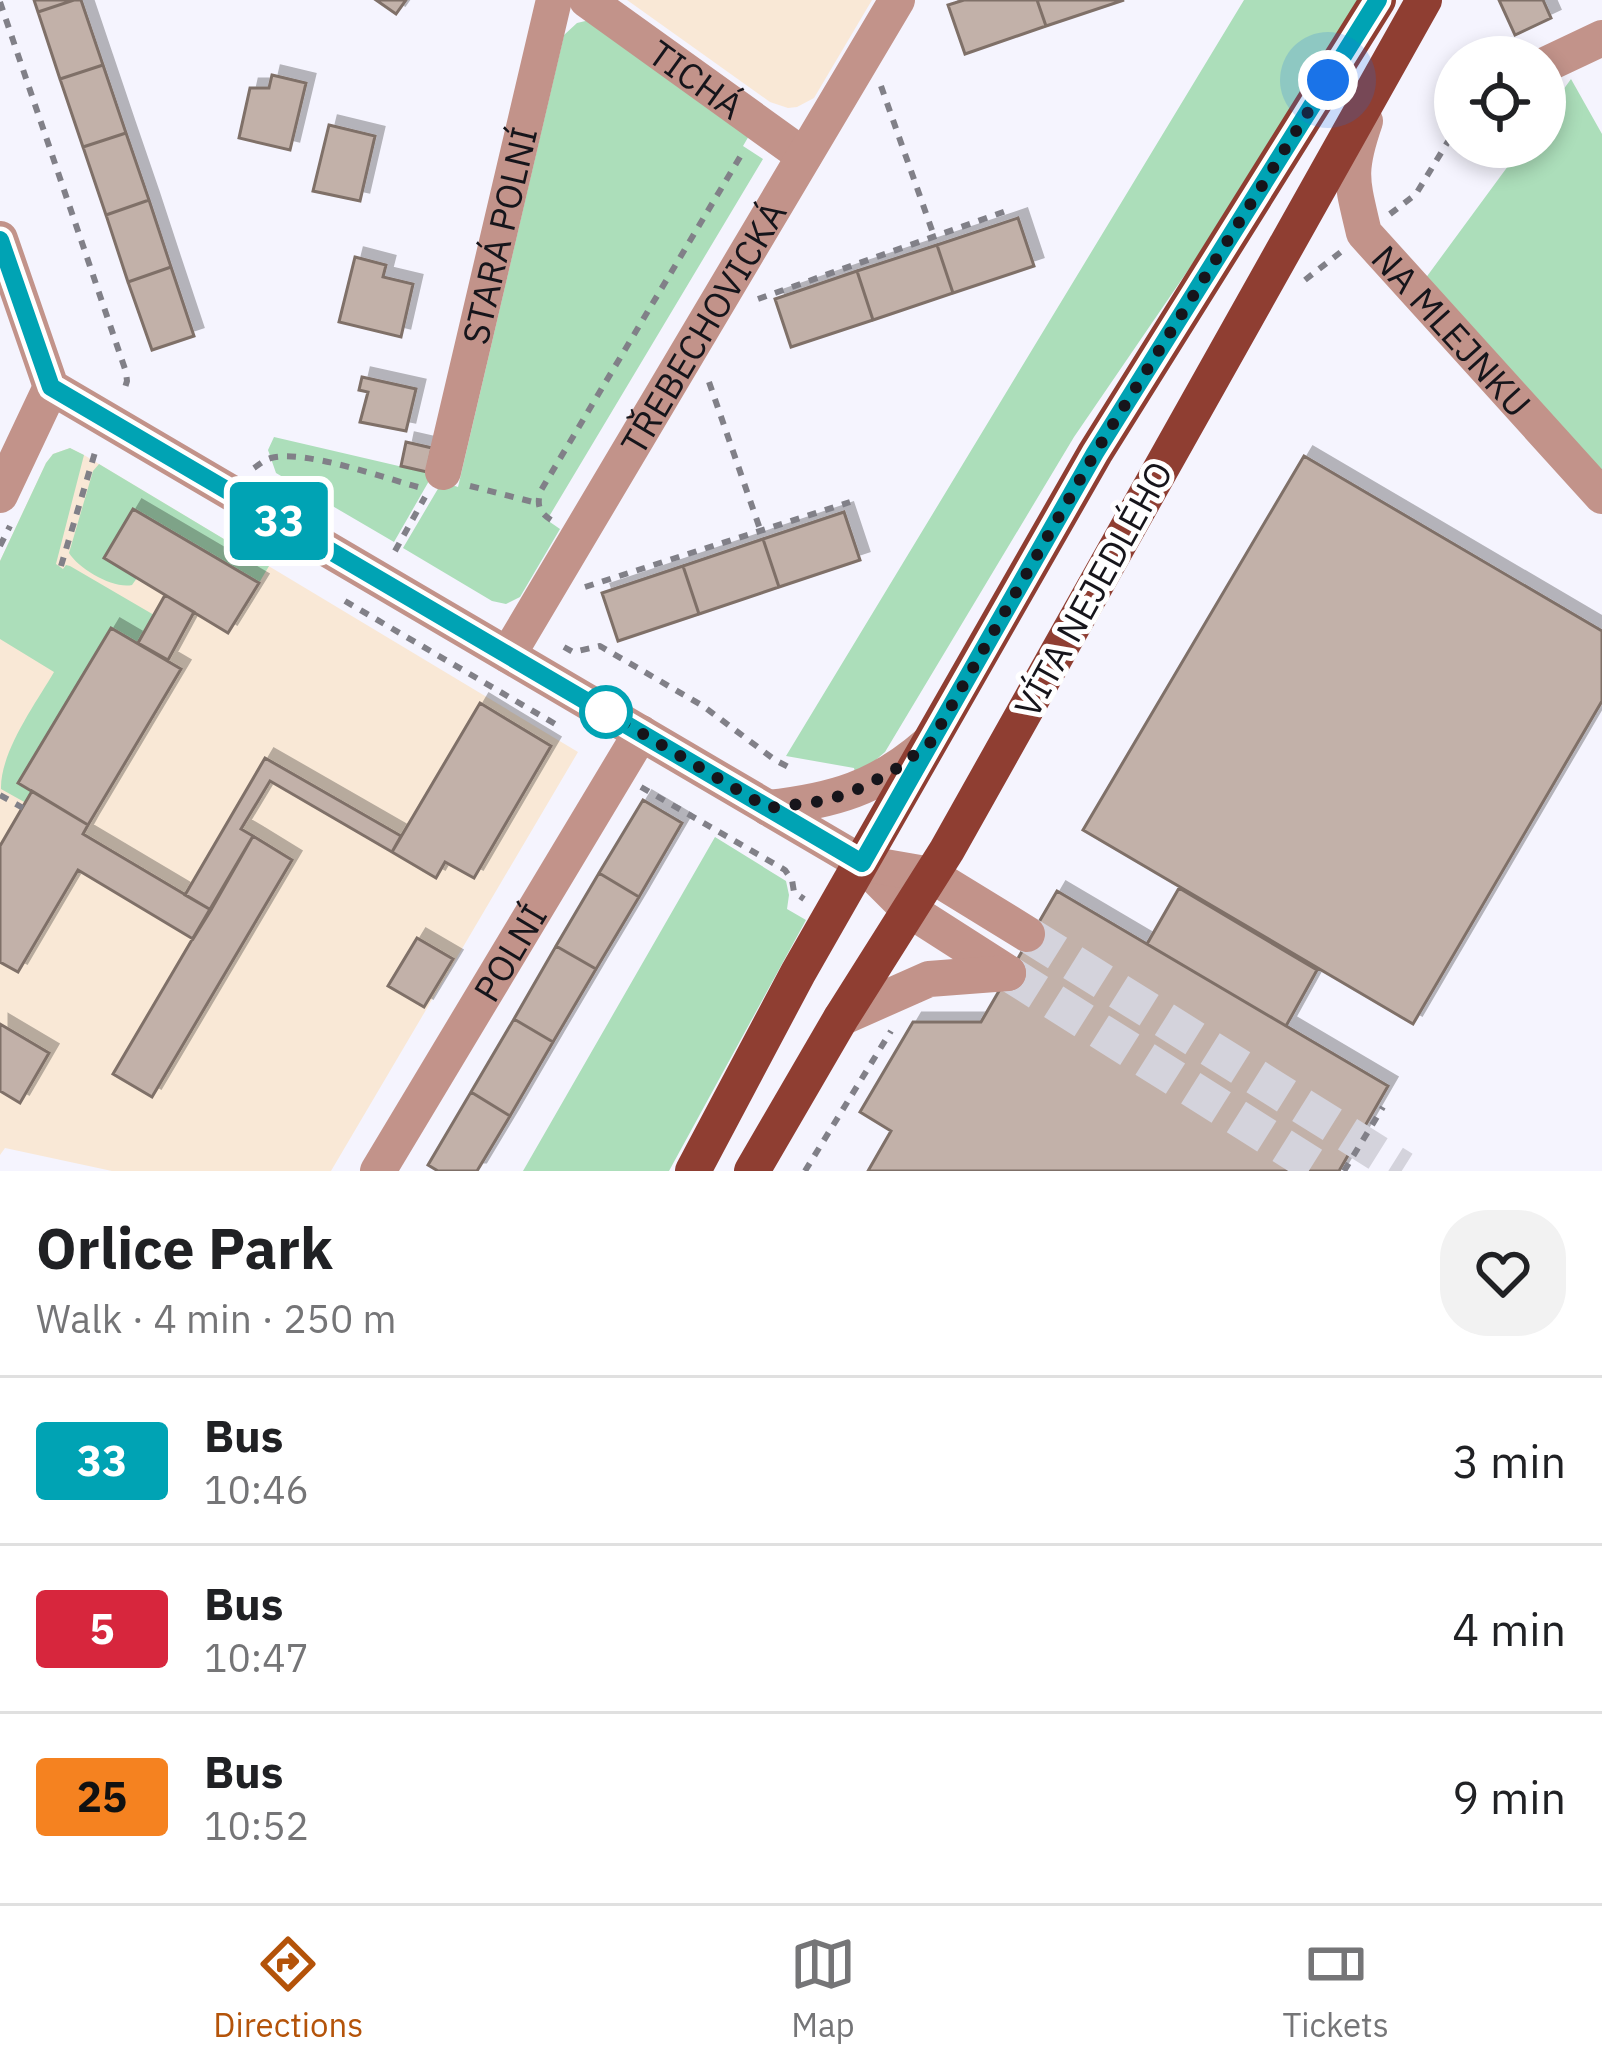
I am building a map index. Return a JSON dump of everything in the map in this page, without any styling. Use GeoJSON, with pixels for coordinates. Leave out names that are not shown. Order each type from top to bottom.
{"type":"FeatureCollection","features":[{"type":"Feature","properties":{"kind":"main road","name":"VÍTA NEJEDLÉHO"},"geometry":{"type":"LineString","coordinates":[[693,1171],[766,1031],[1095,453],[1378,0]]}},
{"type":"Feature","properties":{"kind":"main road","name":"VÍTA NEJEDLÉHO"},"geometry":{"type":"LineString","coordinates":[[752,1171],[931,875],[1424,0]]}},
{"type":"Feature","properties":{"kind":"street","name":"STARÁ POLNÍ"},"geometry":{"type":"LineString","coordinates":[[442,472],[554,0]]}},
{"type":"Feature","properties":{"kind":"street","name":"TICHÁ"},"geometry":{"type":"LineString","coordinates":[[587,0],[804,156]]}},
{"type":"Feature","properties":{"kind":"street","name":"TŘEBECHOVICKÁ"},"geometry":{"type":"LineString","coordinates":[[508,655],[897,0]]}},
{"type":"Feature","properties":{"kind":"street"},"geometry":{"type":"LineString","coordinates":[[1566,55],[1602,38]]}},
{"type":"Feature","properties":{"kind":"street","name":"NA MLEJNKU"},"geometry":{"type":"LineString","coordinates":[[1382,73],[1353,156],[1351,176],[1364,233],[1602,496]]}},
{"type":"Feature","properties":{"kind":"street"},"geometry":{"type":"LineString","coordinates":[[0,239],[51,387],[98,440],[508,655],[862,863],[908,909],[1008,973],[929,980],[841,1018]]}},
{"type":"Feature","properties":{"kind":"street"},"geometry":{"type":"LineString","coordinates":[[9,502],[51,387]]}},
{"type":"Feature","properties":{"kind":"street","name":"POLNÍ"},"geometry":{"type":"LineString","coordinates":[[378,1171],[640,733]]}},
{"type":"Feature","properties":{"kind":"street"},"geometry":{"type":"LineString","coordinates":[[768,808],[850,793],[892,772],[931,742]]}},
{"type":"Feature","properties":{"kind":"street"},"geometry":{"type":"LineString","coordinates":[[862,863],[931,875],[1027,934]]}},
{"type":"Feature","properties":{"kind":"path"},"geometry":{"type":"LineString","coordinates":[[0,2],[126,372],[124,391],[98,440],[61,566]]}},
{"type":"Feature","properties":{"kind":"path"},"geometry":{"type":"LineString","coordinates":[[866,95],[877,76],[934,236]]}},
{"type":"Feature","properties":{"kind":"path"},"geometry":{"type":"LineString","coordinates":[[567,530],[541,512],[540,492],[763,127]]}},
{"type":"Feature","properties":{"kind":"path"},"geometry":{"type":"LineString","coordinates":[[1294,290],[1416,194],[1434,164]]}},
{"type":"Feature","properties":{"kind":"path"},"geometry":{"type":"LineString","coordinates":[[755,285],[744,304],[1010,210]]}},
{"type":"Feature","properties":{"kind":"path"},"geometry":{"type":"LineString","coordinates":[[704,370],[761,532]]}},
{"type":"Feature","properties":{"kind":"path"},"geometry":{"type":"LineString","coordinates":[[254,468],[274,457],[293,457],[429,490],[395,551],[412,561]]}},
{"type":"Feature","properties":{"kind":"path"},"geometry":{"type":"LineString","coordinates":[[442,472],[458,483],[537,503]]}},
{"type":"Feature","properties":{"kind":"path"},"geometry":{"type":"LineString","coordinates":[[0,546],[9,502]]}},
{"type":"Feature","properties":{"kind":"path"},"geometry":{"type":"LineString","coordinates":[[574,591],[850,502]]}},
{"type":"Feature","properties":{"kind":"path"},"geometry":{"type":"LineString","coordinates":[[340,598],[568,732]]}},
{"type":"Feature","properties":{"kind":"path"},"geometry":{"type":"LineString","coordinates":[[508,655],[554,637],[573,652],[600,646],[703,706],[775,760],[799,772]]}},
{"type":"Feature","properties":{"kind":"path"},"geometry":{"type":"LineString","coordinates":[[617,773],[785,870],[794,892],[808,901]]}},
{"type":"Feature","properties":{"kind":"path"},"geometry":{"type":"LineString","coordinates":[[0,795],[22,808]]}},
{"type":"Feature","properties":{"kind":"path"},"geometry":{"type":"LineString","coordinates":[[805,1171],[899,1019]]}},
{"type":"Feature","properties":{"kind":"path"},"geometry":{"type":"LineString","coordinates":[[1344,1171],[1383,1107]]}},
{"type":"Feature","properties":{"kind":"shaded area"},"geometry":{"type":"Polygon","coordinates":[[[627,0],[872,0],[814,98],[788,108],[770,102],[627,0]]]}},
{"type":"Feature","properties":{"kind":"shaded area"},"geometry":{"type":"Polygon","coordinates":[[[70,448],[578,752],[331,1171],[112,1171],[5,1148],[0,1155],[0,561],[46,463],[53,454],[70,448]]]}},
{"type":"Feature","properties":{"kind":"green space"},"geometry":{"type":"Polygon","coordinates":[[[1244,0],[1363,0],[1275,143],[1074,437],[885,752],[856,777],[854,768],[786,756],[1244,0]]]}},
{"type":"Feature","properties":{"kind":"green space"},"geometry":{"type":"Polygon","coordinates":[[[598,18],[753,129],[743,146],[763,159],[547,520],[560,529],[520,597],[506,604],[492,601],[403,548],[439,487],[446,483],[458,487],[564,35],[577,23],[598,18]]]}},
{"type":"Feature","properties":{"kind":"green space"},"geometry":{"type":"Polygon","coordinates":[[[1571,79],[1602,134],[1602,471],[1425,279],[1507,168],[1566,168],[1566,86],[1571,79]]]}},
{"type":"Feature","properties":{"kind":"green space"},"geometry":{"type":"Polygon","coordinates":[[[274,437],[433,474],[394,542],[276,473],[268,450],[274,437]]]}},
{"type":"Feature","properties":{"kind":"green space"},"geometry":{"type":"Polygon","coordinates":[[[70,448],[84,455],[56,564],[63,569],[70,566],[154,615],[138,643],[110,628],[19,782],[32,791],[26,803],[1,789],[2,775],[20,728],[54,672],[0,639],[0,561],[46,463],[53,454],[70,448]]]}},
{"type":"Feature","properties":{"kind":"green space"},"geometry":{"type":"Polygon","coordinates":[[[99,464],[269,566],[259,583],[133,509],[104,557],[137,578],[132,585],[106,581],[88,571],[69,553],[99,464]]]}},
{"type":"Feature","properties":{"kind":"green space"},"geometry":{"type":"Polygon","coordinates":[[[715,837],[786,881],[787,909],[806,920],[669,1171],[523,1171],[715,837]]]}},
{"type":"Feature","properties":{"kind":"building"},"geometry":{"type":"Polygon","coordinates":[[[34,0],[74,0],[38,12],[34,0]]]}},
{"type":"Feature","properties":{"kind":"building"},"geometry":{"type":"Polygon","coordinates":[[[81,0],[103,65],[60,79],[38,12],[81,0]]]}},
{"type":"Feature","properties":{"kind":"building"},"geometry":{"type":"Polygon","coordinates":[[[376,0],[406,0],[396,14],[376,0]]]}},
{"type":"Feature","properties":{"kind":"building"},"geometry":{"type":"Polygon","coordinates":[[[964,0],[1037,0],[1046,26],[965,54],[948,5],[964,0]]]}},
{"type":"Feature","properties":{"kind":"building"},"geometry":{"type":"Polygon","coordinates":[[[1037,0],[1124,0],[1046,26],[1037,0]]]}},
{"type":"Feature","properties":{"kind":"building"},"geometry":{"type":"Polygon","coordinates":[[[1499,0],[1543,0],[1551,18],[1515,35],[1499,0]]]}},
{"type":"Feature","properties":{"kind":"building"},"geometry":{"type":"Polygon","coordinates":[[[103,65],[126,133],[83,147],[60,79],[103,65]]]}},
{"type":"Feature","properties":{"kind":"building"},"geometry":{"type":"Polygon","coordinates":[[[272,75],[306,83],[290,150],[239,138],[250,88],[269,88],[272,75]]]}},
{"type":"Feature","properties":{"kind":"building"},"geometry":{"type":"Polygon","coordinates":[[[329,125],[375,136],[360,201],[313,191],[329,125]]]}},
{"type":"Feature","properties":{"kind":"building"},"geometry":{"type":"Polygon","coordinates":[[[126,133],[149,200],[106,215],[83,147],[126,133]]]}},
{"type":"Feature","properties":{"kind":"building"},"geometry":{"type":"Polygon","coordinates":[[[149,200],[171,267],[128,282],[106,215],[149,200]]]}},
{"type":"Feature","properties":{"kind":"building"},"geometry":{"type":"Polygon","coordinates":[[[1018,218],[1034,266],[953,293],[937,245],[1018,218]]]}},
{"type":"Feature","properties":{"kind":"building"},"geometry":{"type":"Polygon","coordinates":[[[937,245],[953,293],[873,320],[857,271],[937,245]]]}},
{"type":"Feature","properties":{"kind":"building"},"geometry":{"type":"Polygon","coordinates":[[[355,257],[386,265],[383,277],[413,284],[401,337],[339,322],[355,257]]]}},
{"type":"Feature","properties":{"kind":"building"},"geometry":{"type":"Polygon","coordinates":[[[171,267],[194,336],[152,350],[128,282],[171,267]]]}},
{"type":"Feature","properties":{"kind":"building"},"geometry":{"type":"Polygon","coordinates":[[[857,271],[873,320],[791,347],[775,299],[857,271]]]}},
{"type":"Feature","properties":{"kind":"building"},"geometry":{"type":"Polygon","coordinates":[[[362,377],[416,389],[406,431],[360,422],[368,392],[359,390],[362,377]]]}},
{"type":"Feature","properties":{"kind":"building"},"geometry":{"type":"Polygon","coordinates":[[[406,442],[432,448],[427,472],[401,466],[406,442]]]}},
{"type":"Feature","properties":{"kind":"building"},"geometry":{"type":"Polygon","coordinates":[[[1304,456],[1602,631],[1602,701],[1413,1024],[1083,830],[1304,456]]]}},
{"type":"Feature","properties":{"kind":"building"},"geometry":{"type":"Polygon","coordinates":[[[133,509],[259,583],[228,633],[104,558],[133,509]]]}},
{"type":"Feature","properties":{"kind":"building"},"geometry":{"type":"Polygon","coordinates":[[[844,512],[860,560],[779,587],[763,539],[844,512]]]}},
{"type":"Feature","properties":{"kind":"building"},"geometry":{"type":"Polygon","coordinates":[[[763,539],[779,587],[699,614],[683,566],[763,539]]]}},
{"type":"Feature","properties":{"kind":"building"},"geometry":{"type":"Polygon","coordinates":[[[683,566],[699,614],[618,641],[602,593],[683,566]]]}},
{"type":"Feature","properties":{"kind":"building"},"geometry":{"type":"Polygon","coordinates":[[[165,595],[194,612],[168,660],[138,643],[165,595]]]}},
{"type":"Feature","properties":{"kind":"building"},"geometry":{"type":"Polygon","coordinates":[[[111,628],[181,669],[88,825],[18,783],[111,628]]]}},
{"type":"Feature","properties":{"kind":"building"},"geometry":{"type":"Polygon","coordinates":[[[480,703],[551,746],[474,878],[445,862],[436,878],[392,852],[480,703]]]}},
{"type":"Feature","properties":{"kind":"building"},"geometry":{"type":"Polygon","coordinates":[[[265,758],[401,836],[392,852],[270,781],[241,829],[253,836],[211,910],[185,895],[265,758]]]}},
{"type":"Feature","properties":{"kind":"building"},"geometry":{"type":"Polygon","coordinates":[[[32,791],[88,825],[83,834],[211,910],[193,939],[78,870],[18,972],[0,962],[0,846],[32,791]]]}},
{"type":"Feature","properties":{"kind":"building"},"geometry":{"type":"Polygon","coordinates":[[[643,800],[682,823],[639,897],[599,873],[643,800]]]}},
{"type":"Feature","properties":{"kind":"building"},"geometry":{"type":"Polygon","coordinates":[[[253,836],[292,860],[152,1097],[113,1074],[253,836]]]}},
{"type":"Feature","properties":{"kind":"building"},"geometry":{"type":"Polygon","coordinates":[[[599,873],[639,897],[596,969],[556,946],[599,873]]]}},
{"type":"Feature","properties":{"kind":"building"},"geometry":{"type":"Polygon","coordinates":[[[1179,888],[1317,970],[1286,1026],[1147,944],[1179,888]]]}},
{"type":"Feature","properties":{"kind":"building"},"geometry":{"type":"Polygon","coordinates":[[[1057,891],[1388,1086],[1339,1171],[868,1171],[891,1131],[860,1112],[913,1022],[981,1022],[1057,891]]]}},
{"type":"Feature","properties":{"kind":"building"},"geometry":{"type":"Polygon","coordinates":[[[417,938],[453,959],[424,1007],[388,986],[417,938]]]}},
{"type":"Feature","properties":{"kind":"building"},"geometry":{"type":"Polygon","coordinates":[[[556,946],[596,969],[553,1042],[514,1019],[556,946]]]}},
{"type":"Feature","properties":{"kind":"building"},"geometry":{"type":"Polygon","coordinates":[[[514,1019],[553,1042],[510,1116],[471,1092],[514,1019]]]}},
{"type":"Feature","properties":{"kind":"building"},"geometry":{"type":"Polygon","coordinates":[[[0,1024],[49,1053],[20,1103],[0,1091],[0,1024]]]}},
{"type":"Feature","properties":{"kind":"building"},"geometry":{"type":"Polygon","coordinates":[[[471,1092],[510,1116],[477,1171],[438,1171],[428,1165],[471,1092]]]}},
{"type":"Feature","properties":{"kind":"tunnel"},"geometry":{"type":"LineString","coordinates":[[1027,934],[1403,1169]]}},
{"type":"Feature","properties":{"kind":"tunnel"},"geometry":{"type":"LineString","coordinates":[[1008,973],[1322,1171]]}},
{"type":"Feature","properties":{"kind":"bus line","name":"33"},"geometry":{"type":"LineString","coordinates":[[0,240],[51,387],[862,863],[1095,453],[1378,0]]}},
{"type":"Feature","properties":{"kind":"route"},"geometry":{"type":"LineString","coordinates":[[606,712],[768,808],[850,793],[892,772],[931,742],[1095,453],[1328,80]]}}]}
